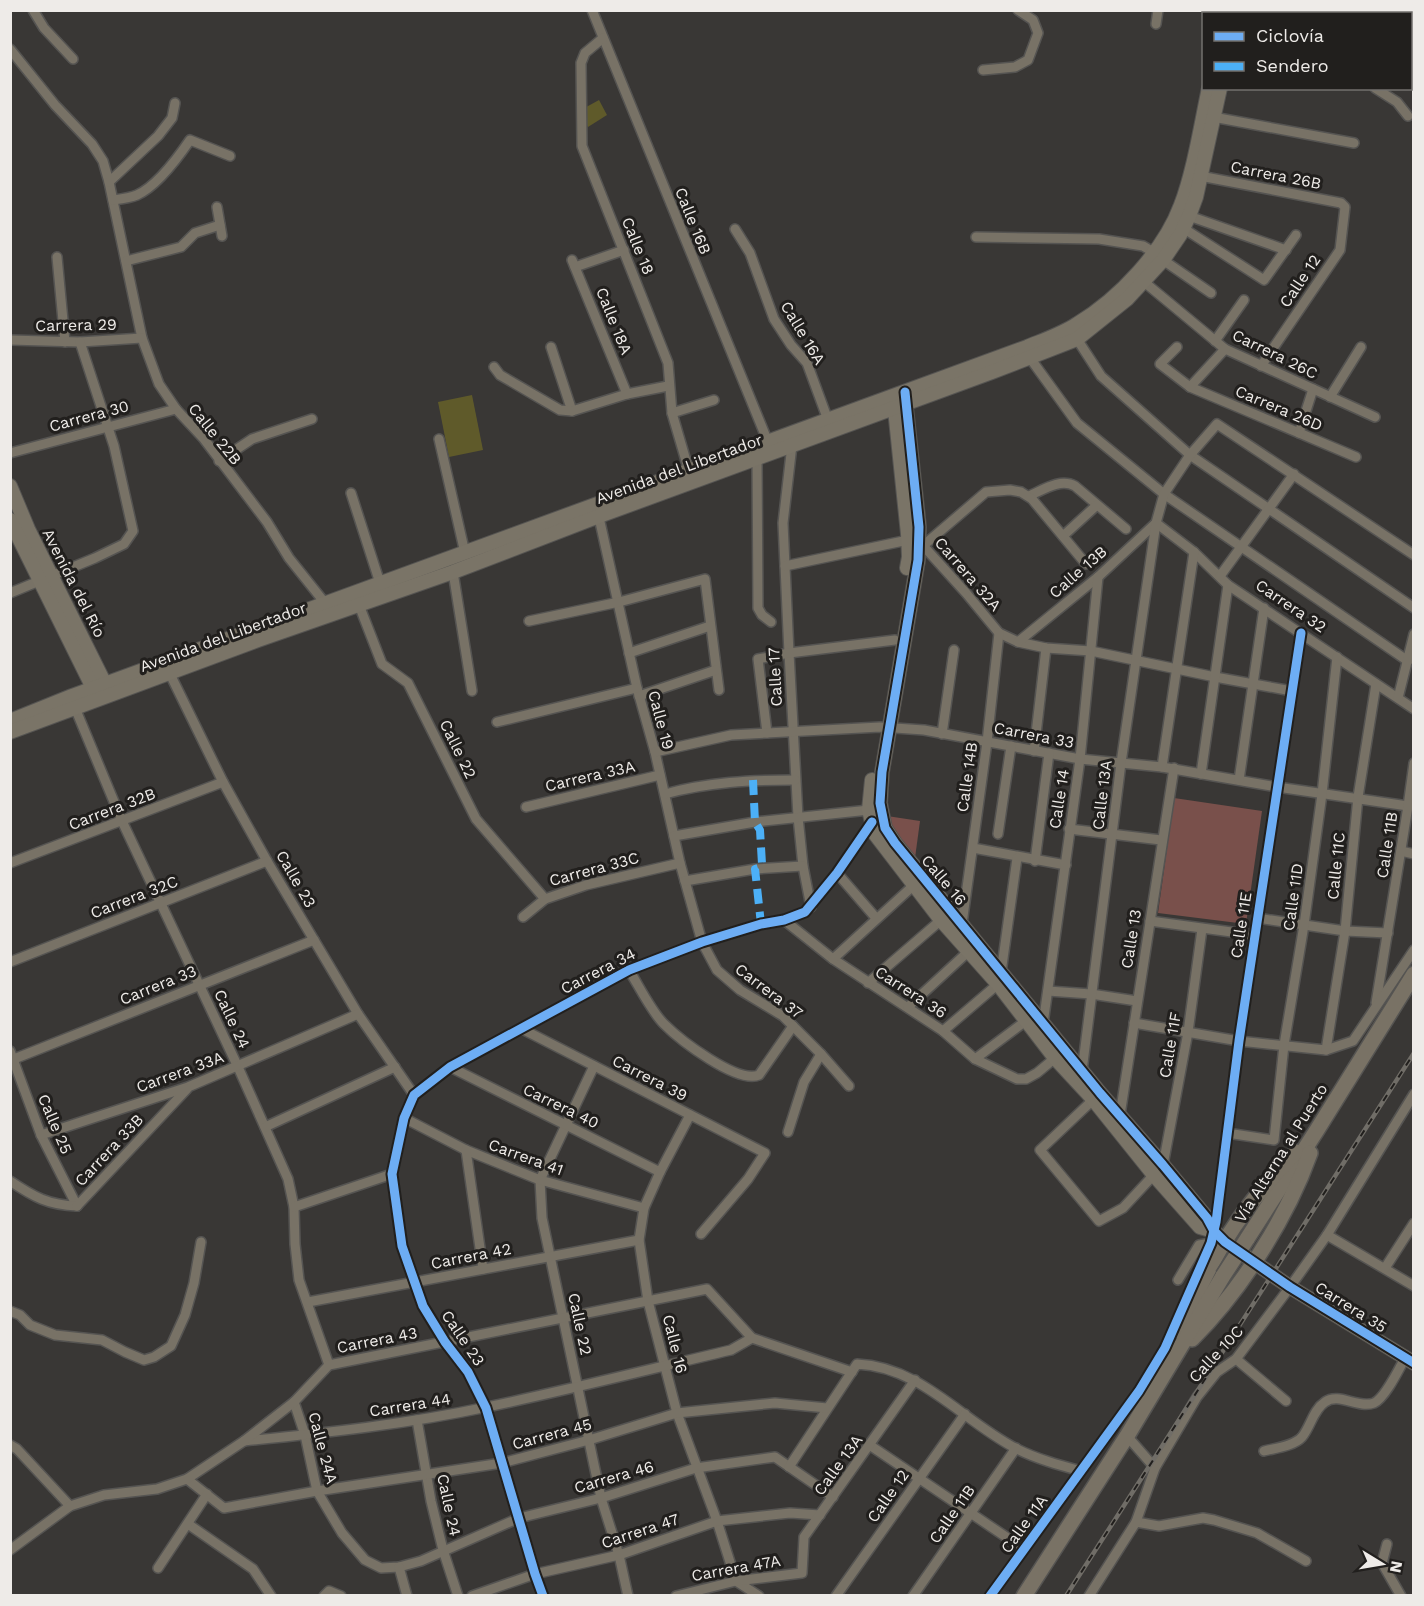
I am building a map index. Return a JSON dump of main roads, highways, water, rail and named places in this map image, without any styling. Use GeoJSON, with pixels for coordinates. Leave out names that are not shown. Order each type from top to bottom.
{"type":"FeatureCollection","features":[{"type":"Feature","properties":{"kind":"main road","name":"Avenida del Libertador"},"geometry":{"type":"LineString","coordinates":[[10,721],[73,702],[325,603],[465,553],[757,458],[1076,326],[1159,256],[1182,202],[1209,90]]}},
{"type":"Feature","properties":{"kind":"main road","name":"Avenida del Libertador"},"geometry":{"type":"LineString","coordinates":[[102,691],[170,674],[258,640],[453,572],[689,471],[828,420],[900,400],[1030,358],[1077,339],[1101,321],[1143,281],[1186,222],[1200,176],[1220,90]]}},
{"type":"Feature","properties":{"kind":"main road","name":"Calle 16"},"geometry":{"type":"LineString","coordinates":[[900,400],[918,560],[885,728],[873,771],[871,816],[875,834],[941,920],[1043,1024],[1082,1071],[1096,1096],[1159,1170],[1207,1218],[1216,1235],[1274,1275]]}},
{"type":"Feature","properties":{"kind":"main road","name":"Avenida del Río"},"geometry":{"type":"LineString","coordinates":[[10,486],[46,579]]}},
{"type":"Feature","properties":{"kind":"main road","name":"Avenida del Río"},"geometry":{"type":"LineString","coordinates":[[10,520],[46,579],[102,691]]}},
{"type":"Feature","properties":{"kind":"main road","name":"Calle 16"},"geometry":{"type":"LineString","coordinates":[[917,542],[909,557],[895,640],[885,728],[880,803],[885,828],[919,875],[962,924],[1055,1058],[1120,1115],[1159,1170]]}},
{"type":"Feature","properties":{"kind":"main road","name":"Avenida del Libertador"},"geometry":{"type":"LineString","coordinates":[[10,732],[73,702]]}},
{"type":"Feature","properties":{"kind":"main road","name":"Vía Alterna al Puerto"},"geometry":{"type":"LineString","coordinates":[[1024,1596],[1413,974]]}},
{"type":"Feature","properties":{"kind":"main road"},"geometry":{"type":"LineString","coordinates":[[1175,1355],[1190,1308],[1212,1260],[1216,1235],[1317,1130]]}},
{"type":"Feature","properties":{"kind":"main road"},"geometry":{"type":"LineString","coordinates":[[1175,1355],[1215,1316],[1288,1207],[1301,1179],[1317,1130]]}},
{"type":"Feature","properties":{"kind":"main road","name":"Carrera 35"},"geometry":{"type":"LineString","coordinates":[[1274,1275],[1409,1360]]}},
{"type":"Feature","properties":{"kind":"railway"},"geometry":{"type":"LineString","coordinates":[[1066,1596],[1414,1053]]}}]}
